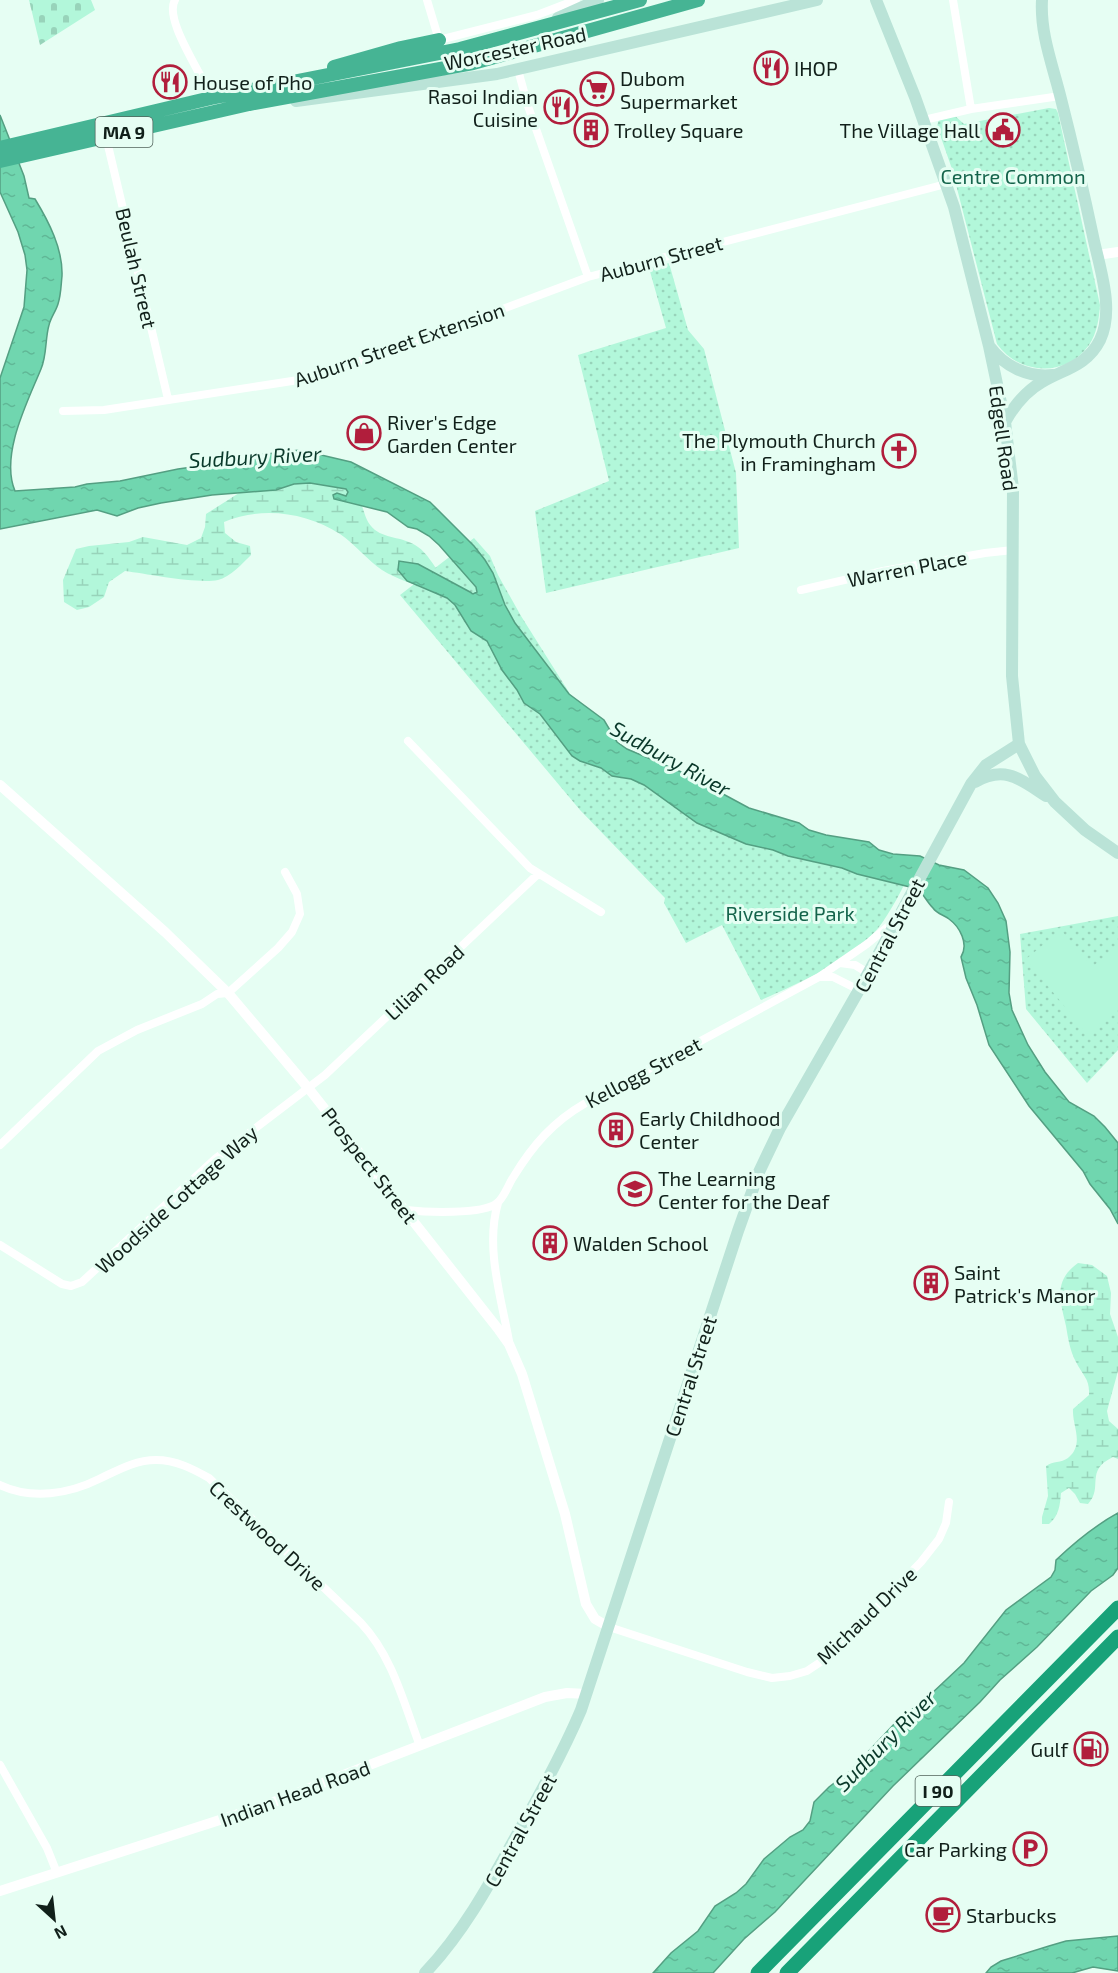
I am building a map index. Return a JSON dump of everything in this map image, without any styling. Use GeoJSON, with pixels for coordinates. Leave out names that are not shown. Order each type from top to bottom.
{"type":"FeatureCollection","features":[{"type":"Feature","properties":{"kind":"highway","name":"Worcester Road"},"geometry":{"type":"LineString","coordinates":[[0,148],[28,148],[106,136],[275,86],[492,42],[640,0]]}},
{"type":"Feature","properties":{"kind":"highway","name":"Worcester Road"},"geometry":{"type":"LineString","coordinates":[[0,161],[28,148],[214,105],[473,63],[698,0]]}},
{"type":"Feature","properties":{"kind":"highway"},"geometry":{"type":"LineString","coordinates":[[275,86],[380,53],[439,39]]}},
{"type":"Feature","properties":{"kind":"highway","name":"I 90"},"geometry":{"type":"LineString","coordinates":[[758,1973],[1118,1608]]}},
{"type":"Feature","properties":{"kind":"highway","name":"I 90"},"geometry":{"type":"LineString","coordinates":[[786,1973],[1118,1636]]}},
{"type":"Feature","properties":{"kind":"main road","name":"Worcester Road"},"geometry":{"type":"LineString","coordinates":[[492,42],[598,0]]}},
{"type":"Feature","properties":{"kind":"main road","name":"Worcester Road"},"geometry":{"type":"LineString","coordinates":[[214,105],[435,84],[518,70],[817,0]]}},
{"type":"Feature","properties":{"kind":"main road","name":"Edgell Road"},"geometry":{"type":"LineString","coordinates":[[876,0],[924,120],[946,184],[989,346],[1005,422],[1012,473],[1012,676],[1019,744],[1035,776],[1055,802],[1085,830],[1118,853]]}},
{"type":"Feature","properties":{"kind":"main road"},"geometry":{"type":"LineString","coordinates":[[1005,422],[1026,394],[1041,382],[1084,361],[1096,347],[1103,332],[1106,314],[1105,295],[1097,255],[1045,38],[1042,0]]}},
{"type":"Feature","properties":{"kind":"main road"},"geometry":{"type":"LineString","coordinates":[[989,346],[1000,358],[1022,371],[1040,375],[1059,374]]}},
{"type":"Feature","properties":{"kind":"main road","name":"Central Street"},"geometry":{"type":"LineString","coordinates":[[425,1973],[461,1930],[486,1891],[555,1767],[587,1694],[752,1190],[780,1128],[859,990],[971,784],[986,765],[1019,744]]}},
{"type":"Feature","properties":{"kind":"main road"},"geometry":{"type":"LineString","coordinates":[[971,784],[996,774],[1010,775],[1024,781],[1055,802]]}},
{"type":"Feature","properties":{"kind":"street"},"geometry":{"type":"LineString","coordinates":[[176,0],[172,6],[174,21],[214,105]]}},
{"type":"Feature","properties":{"kind":"street"},"geometry":{"type":"LineString","coordinates":[[427,0],[439,39]]}},
{"type":"Feature","properties":{"kind":"street","name":"Worcester Road"},"geometry":{"type":"LineString","coordinates":[[439,39],[537,15],[576,0]]}},
{"type":"Feature","properties":{"kind":"street"},"geometry":{"type":"LineString","coordinates":[[953,0],[971,109]]}},
{"type":"Feature","properties":{"kind":"street","name":"Auburn Street"},"geometry":{"type":"LineString","coordinates":[[518,70],[528,106],[588,277],[946,184]]}},
{"type":"Feature","properties":{"kind":"street"},"geometry":{"type":"LineString","coordinates":[[924,120],[971,109],[1060,96]]}},
{"type":"Feature","properties":{"kind":"street","name":"Beulah Street"},"geometry":{"type":"LineString","coordinates":[[106,136],[168,399]]}},
{"type":"Feature","properties":{"kind":"street"},"geometry":{"type":"LineString","coordinates":[[1097,255],[1118,252]]}},
{"type":"Feature","properties":{"kind":"street","name":"Auburn Street Extension"},"geometry":{"type":"LineString","coordinates":[[63,411],[93,411],[283,384],[321,375],[408,345],[588,277]]}},
{"type":"Feature","properties":{"kind":"street","name":"Warren Place"},"geometry":{"type":"LineString","coordinates":[[801,590],[883,571],[1013,550]]}},
{"type":"Feature","properties":{"kind":"street"},"geometry":{"type":"LineString","coordinates":[[408,741],[521,860],[538,874],[601,912]]}},
{"type":"Feature","properties":{"kind":"street","name":"Prospect Street"},"geometry":{"type":"LineString","coordinates":[[0,785],[165,932],[228,993],[406,1210],[509,1344],[522,1374],[553,1473],[568,1525],[586,1604],[596,1619],[609,1627]]}},
{"type":"Feature","properties":{"kind":"street"},"geometry":{"type":"LineString","coordinates":[[0,1145],[81,1066],[107,1046],[137,1030],[202,1004],[217,994],[228,993],[285,941],[297,923],[300,904],[294,886],[285,872]]}},
{"type":"Feature","properties":{"kind":"street","name":"Lilian Road"},"geometry":{"type":"LineString","coordinates":[[309,1089],[538,874]]}},
{"type":"Feature","properties":{"kind":"street","name":"Kellogg Street"},"geometry":{"type":"LineString","coordinates":[[509,1344],[493,1243],[494,1220],[498,1203],[536,1142],[562,1118],[584,1104],[819,977],[878,936],[898,918]]}},
{"type":"Feature","properties":{"kind":"street"},"geometry":{"type":"LineString","coordinates":[[840,963],[855,964],[868,973]]}},
{"type":"Feature","properties":{"kind":"street"},"geometry":{"type":"LineString","coordinates":[[819,977],[833,977],[859,990]]}},
{"type":"Feature","properties":{"kind":"street","name":"Woodside Cottage Way"},"geometry":{"type":"LineString","coordinates":[[0,1245],[62,1284],[72,1286],[86,1279],[215,1159],[309,1089]]}},
{"type":"Feature","properties":{"kind":"street"},"geometry":{"type":"LineString","coordinates":[[406,1210],[463,1211],[487,1208],[498,1203]]}},
{"type":"Feature","properties":{"kind":"street","name":"Crestwood Drive"},"geometry":{"type":"LineString","coordinates":[[0,1485],[25,1493],[56,1493],[88,1484],[125,1466],[154,1460],[183,1465],[209,1478],[361,1623],[376,1641],[391,1670],[420,1746]]}},
{"type":"Feature","properties":{"kind":"street","name":"Michaud Drive"},"geometry":{"type":"LineString","coordinates":[[609,1627],[772,1678],[807,1671],[844,1641],[921,1562],[943,1531],[949,1502]]}},
{"type":"Feature","properties":{"kind":"street","name":"Indian Head Road"},"geometry":{"type":"LineString","coordinates":[[0,1891],[266,1805],[545,1697],[567,1693],[587,1694]]}},
{"type":"Feature","properties":{"kind":"street"},"geometry":{"type":"LineString","coordinates":[[0,1765],[47,1848],[57,1873]]}},
{"type":"Feature","properties":{"kind":"green space"},"geometry":{"type":"Polygon","coordinates":[[[29,0],[91,0],[95,10],[40,45],[29,0]]]}},
{"type":"Feature","properties":{"kind":"green space","name":"Centre Common"},"geometry":{"type":"Polygon","coordinates":[[[1049,108],[1056,109],[1058,113],[1100,305],[1094,336],[1089,345],[1079,356],[1068,363],[1043,368],[1030,367],[1017,362],[997,344],[952,169],[937,126],[939,119],[954,115],[964,124],[1049,108]]]}},
{"type":"Feature","properties":{"kind":"green space"},"geometry":{"type":"Polygon","coordinates":[[[669,263],[688,330],[704,349],[736,473],[739,548],[546,593],[535,511],[609,481],[578,355],[666,328],[649,268],[669,263]]]}},
{"type":"Feature","properties":{"kind":"green space"},"geometry":{"type":"Polygon","coordinates":[[[310,483],[338,487],[351,492],[360,501],[367,520],[375,530],[407,541],[421,550],[441,575],[430,590],[382,570],[340,534],[327,527],[298,516],[268,513],[238,517],[224,522],[225,533],[236,542],[250,546],[251,555],[223,578],[198,581],[125,571],[109,582],[104,597],[89,607],[77,610],[64,602],[63,580],[76,549],[129,542],[143,537],[187,545],[201,538],[206,514],[239,493],[276,490],[294,484],[310,483]]]}},
{"type":"Feature","properties":{"kind":"green space","name":"Riverside Park"},"geometry":{"type":"Polygon","coordinates":[[[474,538],[490,556],[521,616],[577,705],[611,742],[809,849],[918,857],[892,907],[871,935],[843,958],[761,1000],[722,925],[686,943],[664,903],[665,898],[580,810],[400,595],[474,538]]]}},
{"type":"Feature","properties":{"kind":"green space"},"geometry":{"type":"Polygon","coordinates":[[[1118,916],[1118,1050],[1087,1083],[1026,1009],[1020,934],[1118,916]]]}},
{"type":"Feature","properties":{"kind":"green space"},"geometry":{"type":"Polygon","coordinates":[[[1061,930],[1092,967],[1118,946],[1118,1008],[1087,1034],[1026,959],[1061,930]]]}},
{"type":"Feature","properties":{"kind":"green space"},"geometry":{"type":"Polygon","coordinates":[[[1078,1263],[1092,1265],[1107,1276],[1111,1293],[1110,1314],[1118,1337],[1118,1371],[1107,1411],[1109,1421],[1118,1429],[1118,1459],[1113,1457],[1099,1468],[1095,1491],[1088,1504],[1080,1503],[1069,1488],[1061,1493],[1055,1517],[1049,1524],[1042,1524],[1048,1496],[1046,1466],[1065,1460],[1073,1453],[1077,1441],[1073,1409],[1089,1395],[1087,1381],[1071,1349],[1060,1292],[1065,1277],[1078,1263]]]}},
{"type":"Feature","properties":{"kind":"water","name":"Sudbury River"},"geometry":{"type":"Polygon","coordinates":[[[0,115],[24,176],[29,198],[35,199],[50,226],[58,246],[62,266],[60,297],[49,325],[43,364],[17,429],[13,446],[11,477],[15,491],[120,481],[178,469],[235,461],[249,456],[300,450],[351,462],[430,502],[485,560],[515,623],[569,694],[604,720],[617,742],[627,749],[686,774],[749,808],[799,823],[809,830],[826,835],[869,842],[879,850],[893,854],[920,856],[939,865],[964,870],[988,888],[1006,921],[1010,952],[1009,993],[1012,1010],[1028,1045],[1045,1072],[1069,1102],[1094,1116],[1118,1143],[1118,1224],[1083,1171],[1029,1106],[989,1045],[966,978],[961,957],[964,941],[953,922],[935,910],[918,889],[746,844],[697,823],[644,785],[631,779],[612,776],[601,768],[572,756],[540,714],[524,703],[502,670],[487,641],[471,631],[455,605],[447,598],[407,581],[398,570],[399,561],[418,564],[473,594],[477,592],[476,587],[429,536],[408,527],[387,512],[334,499],[333,495],[337,493],[346,496],[348,492],[346,489],[310,483],[294,484],[276,490],[212,495],[161,503],[117,516],[97,510],[0,529],[0,378],[24,307],[27,270],[18,232],[0,192],[0,115]]]}},
{"type":"Feature","properties":{"kind":"water","name":"Sudbury River"},"geometry":{"type":"Polygon","coordinates":[[[1118,1513],[1118,1568],[1113,1575],[1091,1591],[1037,1647],[1000,1680],[893,1786],[775,1912],[744,1939],[713,1973],[653,1973],[671,1953],[698,1931],[715,1906],[746,1884],[764,1859],[790,1837],[803,1830],[810,1821],[814,1802],[850,1771],[896,1722],[930,1695],[964,1663],[1006,1610],[1051,1577],[1055,1570],[1056,1560],[1070,1547],[1118,1513]]]}},
{"type":"Feature","properties":{"kind":"water"},"geometry":{"type":"Polygon","coordinates":[[[1118,1936],[1118,1971],[1093,1967],[1072,1973],[986,1973],[1001,1961],[1066,1941],[1118,1936]]]}},
{"type":"Feature","properties":{"kind":"place","name":"IHOP"},"geometry":{"type":"Point","coordinates":[771,68]}},
{"type":"Feature","properties":{"kind":"place","name":"House of Pho"},"geometry":{"type":"Point","coordinates":[170,82]}},
{"type":"Feature","properties":{"kind":"place","name":"Dubom Supermarket"},"geometry":{"type":"Point","coordinates":[597,89]}},
{"type":"Feature","properties":{"kind":"place","name":"Rasoi Indian Cuisine"},"geometry":{"type":"Point","coordinates":[561,107]}},
{"type":"Feature","properties":{"kind":"place","name":"Trolley Square"},"geometry":{"type":"Point","coordinates":[591,130]}},
{"type":"Feature","properties":{"kind":"place","name":"The Village Hall"},"geometry":{"type":"Point","coordinates":[1003,130]}},
{"type":"Feature","properties":{"kind":"place","name":"River's Edge Garden Center"},"geometry":{"type":"Point","coordinates":[364,433]}},
{"type":"Feature","properties":{"kind":"place","name":"The Plymouth Church in Framingham"},"geometry":{"type":"Point","coordinates":[899,451]}},
{"type":"Feature","properties":{"kind":"place","name":"Early Childhood Center"},"geometry":{"type":"Point","coordinates":[616,1130]}},
{"type":"Feature","properties":{"kind":"place","name":"The Learning Center for the Deaf"},"geometry":{"type":"Point","coordinates":[635,1189]}},
{"type":"Feature","properties":{"kind":"place","name":"Walden School"},"geometry":{"type":"Point","coordinates":[550,1243]}},
{"type":"Feature","properties":{"kind":"place","name":"Saint Patrick's Manor"},"geometry":{"type":"Point","coordinates":[931,1283]}},
{"type":"Feature","properties":{"kind":"place","name":"Gulf"},"geometry":{"type":"Point","coordinates":[1091,1749]}},
{"type":"Feature","properties":{"kind":"place","name":"Car Parking"},"geometry":{"type":"Point","coordinates":[1030,1849]}},
{"type":"Feature","properties":{"kind":"place","name":"Starbucks"},"geometry":{"type":"Point","coordinates":[943,1915]}}]}
